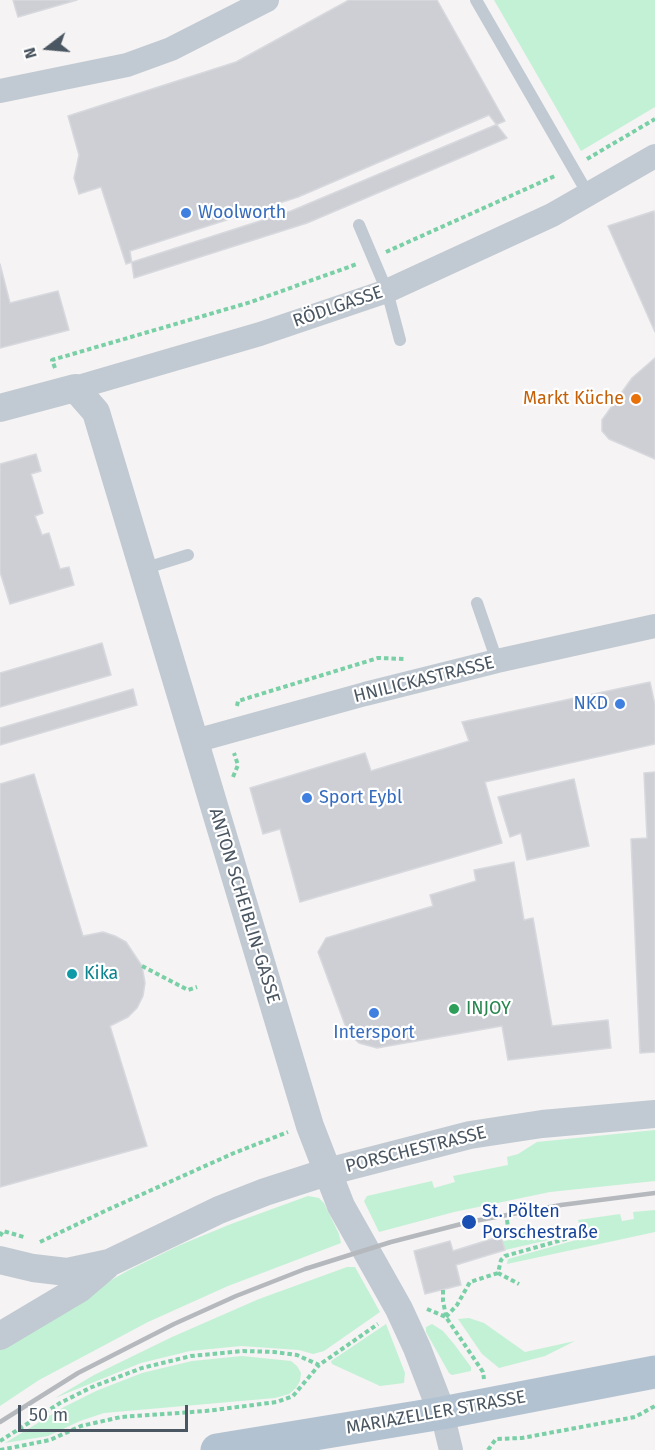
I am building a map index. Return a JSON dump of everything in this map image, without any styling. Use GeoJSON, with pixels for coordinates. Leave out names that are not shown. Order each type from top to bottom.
{"type":"FeatureCollection","features":[{"type":"Feature","properties":{"kind":"main road","name":"MARIAZELLER STRASSE"},"geometry":{"type":"LineString","coordinates":[[217,1450],[442,1413],[655,1372]]}},
{"type":"Feature","properties":{"kind":"street"},"geometry":{"type":"LineString","coordinates":[[0,91],[127,65],[171,50],[267,0]]}},
{"type":"Feature","properties":{"kind":"street","name":"RÖDLGASSE"},"geometry":{"type":"LineString","coordinates":[[0,408],[260,334],[387,291],[552,215],[655,156]]}},
{"type":"Feature","properties":{"kind":"street","name":"ANTON SCHEIBLIN-GASSE"},"geometry":{"type":"LineString","coordinates":[[68,390],[96,412],[310,1126],[352,1228],[410,1308],[417,1348],[442,1413]]}},
{"type":"Feature","properties":{"kind":"street","name":"HNILICKASTRASSE"},"geometry":{"type":"LineString","coordinates":[[195,741],[365,694],[497,661],[655,626]]}},
{"type":"Feature","properties":{"kind":"street","name":"PORSCHESTRASSE"},"geometry":{"type":"LineString","coordinates":[[109,1263],[265,1192],[327,1172],[470,1135],[542,1124],[655,1114]]}},
{"type":"Feature","properties":{"kind":"street"},"geometry":{"type":"LineString","coordinates":[[0,1260],[33,1268],[67,1272],[109,1263]]}},
{"type":"Feature","properties":{"kind":"street"},"geometry":{"type":"LineString","coordinates":[[0,1336],[79,1289],[109,1263]]}},
{"type":"Feature","properties":{"kind":"street"},"geometry":{"type":"LineString","coordinates":[[442,1413],[451,1450]]}},
{"type":"Feature","properties":{"kind":"lane"},"geometry":{"type":"LineString","coordinates":[[476,0],[588,194]]}},
{"type":"Feature","properties":{"kind":"lane"},"geometry":{"type":"LineString","coordinates":[[359,225],[387,291],[400,340]]}},
{"type":"Feature","properties":{"kind":"lane"},"geometry":{"type":"LineString","coordinates":[[143,569],[188,555]]}},
{"type":"Feature","properties":{"kind":"lane"},"geometry":{"type":"LineString","coordinates":[[477,603],[497,661]]}},
{"type":"Feature","properties":{"kind":"path"},"geometry":{"type":"LineString","coordinates":[[68,390],[52,360],[251,302],[373,258],[537,186],[655,119]]}},
{"type":"Feature","properties":{"kind":"path"},"geometry":{"type":"LineString","coordinates":[[229,732],[238,701],[378,658]]}},
{"type":"Feature","properties":{"kind":"path"},"geometry":{"type":"LineString","coordinates":[[142,966],[188,990],[197,987]]}},
{"type":"Feature","properties":{"kind":"path"},"geometry":{"type":"LineString","coordinates":[[0,1236],[3,1231],[41,1242],[234,1153],[310,1126]]}},
{"type":"Feature","properties":{"kind":"path"},"geometry":{"type":"LineString","coordinates":[[498,1273],[501,1260],[505,1256],[569,1238],[573,1232],[568,1229],[509,1235],[507,1220]]}},
{"type":"Feature","properties":{"kind":"path"},"geometry":{"type":"LineString","coordinates":[[446,1317],[457,1305],[470,1282],[498,1273],[519,1284]]}},
{"type":"Feature","properties":{"kind":"path"},"geometry":{"type":"LineString","coordinates":[[443,1290],[446,1317],[483,1372],[496,1439],[488,1450]]}},
{"type":"Feature","properties":{"kind":"path"},"geometry":{"type":"LineString","coordinates":[[0,1450],[50,1440],[81,1426],[121,1417],[206,1411],[277,1402],[293,1396],[319,1365],[410,1308],[446,1317]]}},
{"type":"Feature","properties":{"kind":"path"},"geometry":{"type":"LineString","coordinates":[[0,1441],[60,1403],[92,1387],[142,1368],[191,1356],[243,1351],[274,1352],[297,1355],[319,1365]]}},
{"type":"Feature","properties":{"kind":"path"},"geometry":{"type":"LineString","coordinates":[[496,1439],[522,1438],[635,1417],[655,1406]]}},
{"type":"Feature","properties":{"kind":"green space"},"geometry":{"type":"Polygon","coordinates":[[[494,0],[655,0],[655,107],[581,151],[494,0]]]}},
{"type":"Feature","properties":{"kind":"green space"},"geometry":{"type":"Polygon","coordinates":[[[655,1130],[655,1181],[550,1192],[454,1212],[379,1232],[364,1201],[367,1196],[432,1181],[434,1188],[455,1182],[453,1176],[508,1165],[507,1157],[518,1154],[537,1142],[655,1130]]]}},
{"type":"Feature","properties":{"kind":"green space"},"geometry":{"type":"Polygon","coordinates":[[[308,1196],[319,1198],[324,1203],[341,1243],[228,1286],[148,1322],[39,1380],[0,1406],[0,1343],[129,1270],[180,1245],[308,1196]]]}},
{"type":"Feature","properties":{"kind":"green space"},"geometry":{"type":"Polygon","coordinates":[[[655,1210],[655,1232],[507,1264],[508,1259],[583,1238],[578,1220],[620,1214],[622,1221],[634,1219],[633,1212],[655,1210]]]}},
{"type":"Feature","properties":{"kind":"green space"},"geometry":{"type":"Polygon","coordinates":[[[556,1235],[557,1238],[505,1250],[502,1241],[556,1235]]]}},
{"type":"Feature","properties":{"kind":"green space"},"geometry":{"type":"Polygon","coordinates":[[[347,1267],[355,1267],[380,1312],[324,1351],[313,1354],[299,1350],[241,1346],[190,1351],[141,1363],[55,1398],[94,1375],[172,1337],[259,1299],[347,1267]]]}},
{"type":"Feature","properties":{"kind":"green space"},"geometry":{"type":"Polygon","coordinates":[[[469,1318],[484,1323],[525,1352],[575,1341],[545,1356],[499,1368],[482,1354],[458,1319],[469,1318]]]}},
{"type":"Feature","properties":{"kind":"green space"},"geometry":{"type":"Polygon","coordinates":[[[386,1324],[405,1373],[404,1383],[380,1386],[332,1364],[331,1361],[386,1324]]]}},
{"type":"Feature","properties":{"kind":"green space"},"geometry":{"type":"Polygon","coordinates":[[[432,1324],[443,1331],[454,1344],[471,1367],[471,1371],[452,1375],[449,1373],[426,1332],[426,1327],[432,1324]]]}},
{"type":"Feature","properties":{"kind":"green space"},"geometry":{"type":"Polygon","coordinates":[[[242,1356],[291,1361],[301,1373],[300,1381],[289,1394],[275,1398],[104,1413],[48,1436],[5,1443],[64,1407],[96,1391],[142,1373],[192,1361],[242,1356]]]}},
{"type":"Feature","properties":{"kind":"building"},"geometry":{"type":"Polygon","coordinates":[[[13,0],[77,0],[18,17],[13,0]]]}},
{"type":"Feature","properties":{"kind":"building"},"geometry":{"type":"Polygon","coordinates":[[[349,0],[437,0],[505,121],[291,211],[126,264],[101,187],[79,194],[74,178],[79,155],[68,116],[236,62],[349,0]]]}},
{"type":"Feature","properties":{"kind":"building"},"geometry":{"type":"Polygon","coordinates":[[[489,115],[507,138],[307,223],[134,278],[130,251],[298,197],[489,115]]]}},
{"type":"Feature","properties":{"kind":"building"},"geometry":{"type":"Polygon","coordinates":[[[654,211],[655,218],[655,332],[608,226],[654,211]]]}},
{"type":"Feature","properties":{"kind":"building"},"geometry":{"type":"Polygon","coordinates":[[[0,264],[10,303],[58,291],[69,330],[0,348],[0,264]]]}},
{"type":"Feature","properties":{"kind":"building","name":"Markt Küche"},"geometry":{"type":"Polygon","coordinates":[[[655,358],[655,459],[609,439],[602,431],[602,420],[632,378],[655,358]]]}},
{"type":"Feature","properties":{"kind":"building"},"geometry":{"type":"Polygon","coordinates":[[[36,454],[41,471],[31,474],[43,513],[35,516],[42,535],[49,533],[60,569],[69,567],[74,585],[10,604],[0,572],[0,464],[36,454]]]}},
{"type":"Feature","properties":{"kind":"building"},"geometry":{"type":"Polygon","coordinates":[[[102,643],[111,675],[0,707],[0,673],[102,643]]]}},
{"type":"Feature","properties":{"kind":"building"},"geometry":{"type":"Polygon","coordinates":[[[650,682],[655,705],[655,744],[485,782],[502,843],[300,902],[280,829],[263,834],[250,788],[365,753],[371,771],[469,741],[462,722],[650,682]]]}},
{"type":"Feature","properties":{"kind":"building"},"geometry":{"type":"Polygon","coordinates":[[[133,689],[137,705],[0,745],[0,728],[133,689]]]}},
{"type":"Feature","properties":{"kind":"building"},"geometry":{"type":"Polygon","coordinates":[[[655,772],[655,1052],[640,1053],[631,839],[647,838],[644,773],[655,772]]]}},
{"type":"Feature","properties":{"kind":"building","name":"Kika"},"geometry":{"type":"Polygon","coordinates":[[[34,774],[83,936],[103,932],[115,936],[126,942],[142,966],[145,983],[143,996],[137,1008],[128,1017],[110,1026],[147,1146],[0,1187],[0,784],[34,774]]]}},
{"type":"Feature","properties":{"kind":"building"},"geometry":{"type":"Polygon","coordinates":[[[574,779],[589,846],[527,860],[521,833],[510,837],[498,797],[574,779]]]}},
{"type":"Feature","properties":{"kind":"building"},"geometry":{"type":"Polygon","coordinates":[[[514,862],[524,920],[533,918],[552,1026],[608,1020],[611,1048],[508,1060],[502,1026],[377,1048],[359,1043],[348,1033],[318,952],[326,938],[433,906],[430,895],[476,881],[474,870],[514,862]]]}},
{"type":"Feature","properties":{"kind":"building"},"geometry":{"type":"Polygon","coordinates":[[[501,1236],[505,1250],[456,1265],[461,1285],[425,1294],[414,1251],[450,1241],[453,1251],[501,1236]]]}},
{"type":"Feature","properties":{"kind":"railway"},"geometry":{"type":"LineString","coordinates":[[0,1422],[78,1373],[174,1324],[236,1296],[305,1269],[391,1242],[469,1222],[561,1205],[655,1193]]}},
{"type":"Feature","properties":{"kind":"place","name":"Woolworth"},"geometry":{"type":"Point","coordinates":[186,213]}},
{"type":"Feature","properties":{"kind":"place","name":"Markt Küche"},"geometry":{"type":"Point","coordinates":[636,399]}},
{"type":"Feature","properties":{"kind":"place","name":"NKD"},"geometry":{"type":"Point","coordinates":[620,704]}},
{"type":"Feature","properties":{"kind":"place","name":"Sport Eybl"},"geometry":{"type":"Point","coordinates":[307,798]}},
{"type":"Feature","properties":{"kind":"place","name":"Kika"},"geometry":{"type":"Point","coordinates":[72,974]}},
{"type":"Feature","properties":{"kind":"place","name":"INJOY"},"geometry":{"type":"Point","coordinates":[454,1009]}},
{"type":"Feature","properties":{"kind":"place","name":"Intersport"},"geometry":{"type":"Point","coordinates":[374,1013]}},
{"type":"Feature","properties":{"kind":"place","name":"St. Pölten Porschestraße"},"geometry":{"type":"Point","coordinates":[469,1222]}}]}
